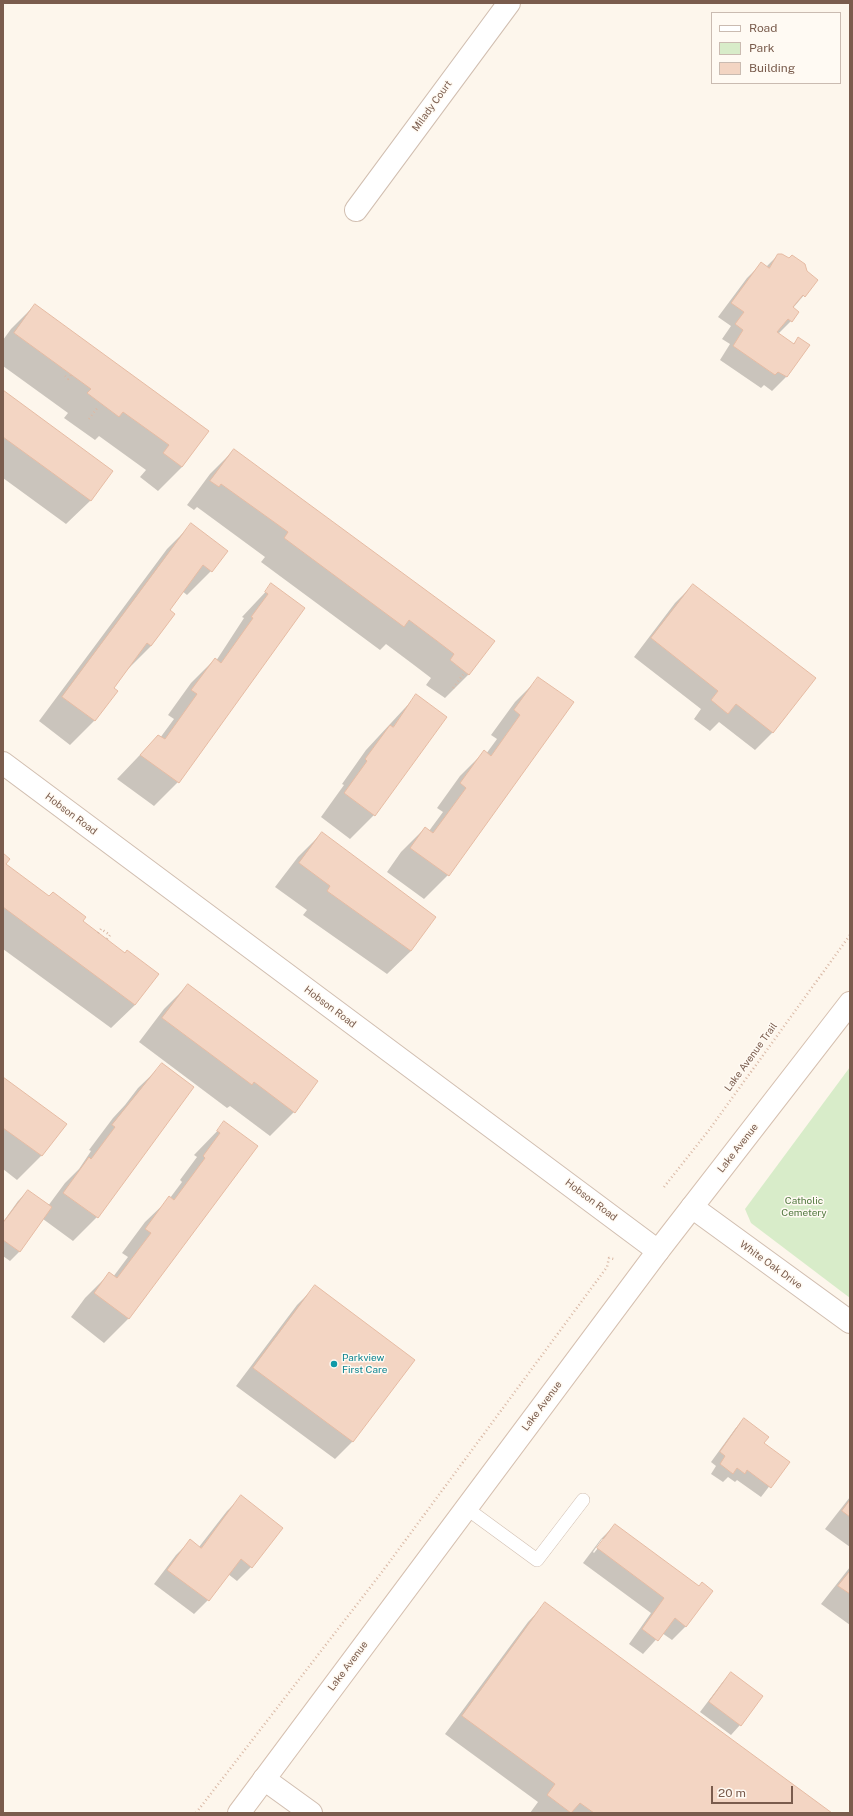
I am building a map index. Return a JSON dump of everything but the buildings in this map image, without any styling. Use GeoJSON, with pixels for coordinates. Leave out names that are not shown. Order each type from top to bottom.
{"type":"FeatureCollection","features":[{"type":"Feature","properties":{"kind":"street","name":"Milady Court"},"geometry":{"type":"LineString","coordinates":[[356,210],[509,3]]}},
{"type":"Feature","properties":{"kind":"street","name":"Hobson Road"},"geometry":{"type":"LineString","coordinates":[[3,763],[658,1251]]}},
{"type":"Feature","properties":{"kind":"street","name":"Lake Avenue"},"geometry":{"type":"LineString","coordinates":[[239,1813],[658,1251],[850,1003]]}},
{"type":"Feature","properties":{"kind":"street","name":"White Oak Drive"},"geometry":{"type":"LineString","coordinates":[[692,1207],[850,1322]]}},
{"type":"Feature","properties":{"kind":"street"},"geometry":{"type":"LineString","coordinates":[[264,1779],[311,1813]]}},
{"type":"Feature","properties":{"kind":"lane"},"geometry":{"type":"LineString","coordinates":[[466,1508],[537,1560],[583,1500]]}},
{"type":"Feature","properties":{"kind":"path"},"geometry":{"type":"LineString","coordinates":[[65,376],[68,378],[71,375]]}},
{"type":"Feature","properties":{"kind":"path"},"geometry":{"type":"LineString","coordinates":[[89,419],[98,407]]}},
{"type":"Feature","properties":{"kind":"path"},"geometry":{"type":"LineString","coordinates":[[452,688],[465,672]]}},
{"type":"Feature","properties":{"kind":"path"},"geometry":{"type":"LineString","coordinates":[[98,933],[101,929],[110,935],[107,939]]}},
{"type":"Feature","properties":{"kind":"path","name":"Lake Avenue Trail"},"geometry":{"type":"LineString","coordinates":[[664,1187],[709,1130],[850,935]]}},
{"type":"Feature","properties":{"kind":"path"},"geometry":{"type":"LineString","coordinates":[[196,1813],[382,1572],[606,1267],[608,1258],[614,1258]]}},
{"type":"Feature","properties":{"kind":"green space","name":"Catholic Cemetery"},"geometry":{"type":"Polygon","coordinates":[[[850,1067],[850,1298],[751,1223],[745,1209],[850,1067]]]}},
{"type":"Feature","properties":{"kind":"place","name":"Parkview First Care"},"geometry":{"type":"Point","coordinates":[334,1364]}}]}
